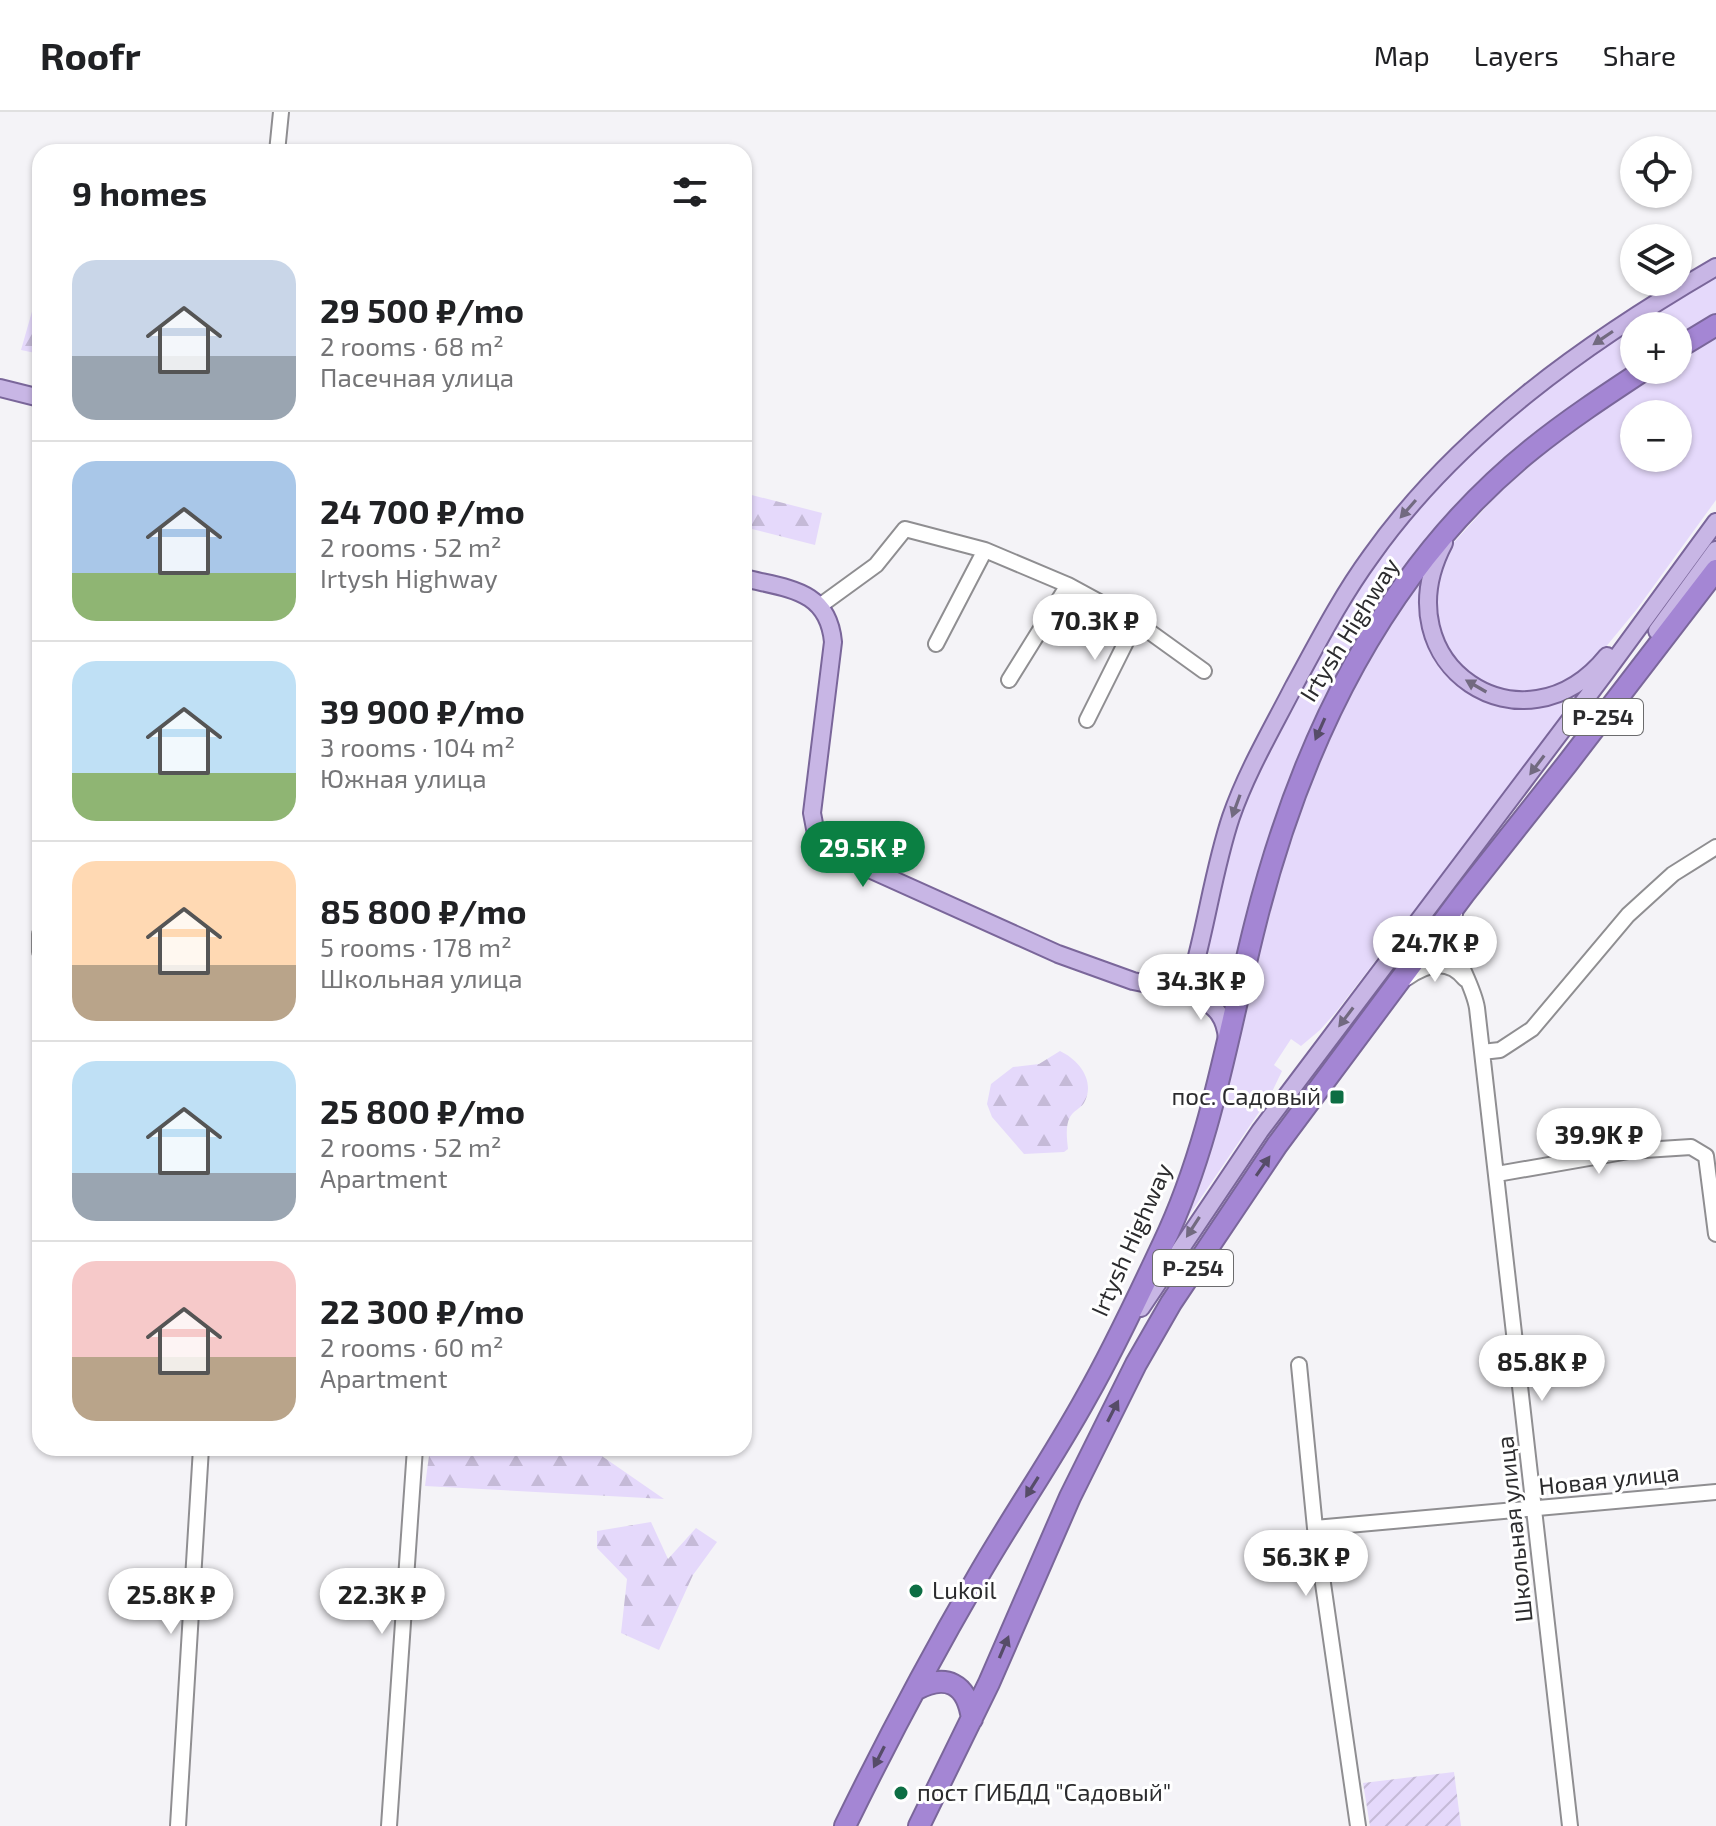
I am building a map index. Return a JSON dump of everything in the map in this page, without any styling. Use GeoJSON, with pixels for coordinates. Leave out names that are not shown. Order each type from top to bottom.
{"type":"FeatureCollection","features":[{"type":"Feature","properties":{"kind":"highway"},"geometry":{"type":"LineString","coordinates":[[1692,340],[1716,325]]}},
{"type":"Feature","properties":{"kind":"highway","name":"Irtysh Highway"},"geometry":{"type":"LineString","coordinates":[[845,1826],[985,1563],[1088,1396],[1175,1216],[1198,1151],[1227,1047],[1269,870],[1300,777],[1344,682],[1390,606],[1454,524],[1531,450],[1624,384]]}},
{"type":"Feature","properties":{"kind":"highway","name":"Р-254"},"geometry":{"type":"LineString","coordinates":[[919,1826],[972,1719],[1070,1497],[1136,1364],[1171,1303],[1277,1145],[1488,862],[1716,570]]}},
{"type":"Feature","properties":{"kind":"highway"},"geometry":{"type":"LineString","coordinates":[[915,1690],[930,1682],[940,1681],[959,1688],[970,1705],[972,1719]]}},
{"type":"Feature","properties":{"kind":"main road"},"geometry":{"type":"LineString","coordinates":[[1160,985],[1184,977],[1195,964],[1224,840],[1241,790],[1319,639],[1371,555],[1435,479],[1516,404],[1600,340],[1716,267]]}},
{"type":"Feature","properties":{"kind":"main road"},"geometry":{"type":"LineString","coordinates":[[0,388],[32,396]]}},
{"type":"Feature","properties":{"kind":"main road"},"geometry":{"type":"LineString","coordinates":[[1454,524],[1437,555],[1427,590],[1428,617],[1434,643],[1449,665],[1472,685],[1498,696],[1524,699],[1559,693],[1591,673],[1642,611],[1716,511]]}},
{"type":"Feature","properties":{"kind":"main road"},"geometry":{"type":"LineString","coordinates":[[1088,1396],[1161,1277],[1260,1131],[1597,685],[1716,522]]}},
{"type":"Feature","properties":{"kind":"main road"},"geometry":{"type":"LineString","coordinates":[[1488,862],[1716,550]]}},
{"type":"Feature","properties":{"kind":"main road"},"geometry":{"type":"LineString","coordinates":[[752,580],[782,587],[821,605],[828,615],[833,642],[812,813],[816,834],[838,855],[1058,954],[1133,981],[1217,996],[1237,982],[1269,870]]}},
{"type":"Feature","properties":{"kind":"main road"},"geometry":{"type":"LineString","coordinates":[[1186,992],[1209,1004],[1220,1014],[1225,1024],[1227,1047]]}},
{"type":"Feature","properties":{"kind":"street"},"geometry":{"type":"LineString","coordinates":[[278,144],[281,112]]}},
{"type":"Feature","properties":{"kind":"street"},"geometry":{"type":"LineString","coordinates":[[821,605],[876,565],[905,529],[985,550],[1068,585],[1136,622],[1204,671]]}},
{"type":"Feature","properties":{"kind":"street"},"geometry":{"type":"LineString","coordinates":[[936,644],[985,550]]}},
{"type":"Feature","properties":{"kind":"street"},"geometry":{"type":"LineString","coordinates":[[1009,680],[1068,585]]}},
{"type":"Feature","properties":{"kind":"street"},"geometry":{"type":"LineString","coordinates":[[1087,720],[1136,622]]}},
{"type":"Feature","properties":{"kind":"street"},"geometry":{"type":"LineString","coordinates":[[1482,1052],[1500,1050],[1532,1029],[1558,1002],[1628,915],[1673,874],[1716,847]]}},
{"type":"Feature","properties":{"kind":"street","name":"Школьная улица"},"geometry":{"type":"LineString","coordinates":[[1464,894],[1451,930],[1456,951],[1473,989],[1482,1052],[1570,1826]]}},
{"type":"Feature","properties":{"kind":"street"},"geometry":{"type":"LineString","coordinates":[[1398,983],[1420,969],[1441,965],[1460,972],[1473,989]]}},
{"type":"Feature","properties":{"kind":"street"},"geometry":{"type":"LineString","coordinates":[[1497,1174],[1629,1151],[1691,1147],[1706,1156],[1716,1234]]}},
{"type":"Feature","properties":{"kind":"street"},"geometry":{"type":"LineString","coordinates":[[1299,1365],[1315,1528],[1358,1826]]}},
{"type":"Feature","properties":{"kind":"street"},"geometry":{"type":"LineString","coordinates":[[178,1826],[201,1456]]}},
{"type":"Feature","properties":{"kind":"street"},"geometry":{"type":"LineString","coordinates":[[389,1826],[414,1456]]}},
{"type":"Feature","properties":{"kind":"street","name":"Новая улица"},"geometry":{"type":"LineString","coordinates":[[1315,1528],[1716,1492]]}},
{"type":"Feature","properties":{"kind":"green space"},"geometry":{"type":"Polygon","coordinates":[[[1716,276],[1716,314],[1692,329],[1692,312],[1657,312],[1683,296],[1692,296],[1692,291],[1716,276]]]}},
{"type":"Feature","properties":{"kind":"green space"},"geometry":{"type":"Polygon","coordinates":[[[32,312],[32,352],[21,350],[32,312]]]}},
{"type":"Feature","properties":{"kind":"green space"},"geometry":{"type":"Polygon","coordinates":[[[1716,334],[1716,500],[1637,609],[1586,671],[1544,692],[1504,692],[1477,682],[1444,649],[1433,598],[1449,548],[1497,495],[1571,430],[1639,384],[1692,384],[1692,349],[1716,334]]]}},
{"type":"Feature","properties":{"kind":"green space"},"geometry":{"type":"Polygon","coordinates":[[[1620,335],[1620,375],[1593,393],[1372,621],[1232,980],[1210,990],[1207,980],[1212,977],[1218,957],[1205,951],[1238,816],[1261,762],[1330,636],[1391,540],[1437,485],[1509,416],[1620,335]]]}},
{"type":"Feature","properties":{"kind":"green space"},"geometry":{"type":"Polygon","coordinates":[[[752,495],[822,513],[815,545],[752,529],[752,495]]]}},
{"type":"Feature","properties":{"kind":"green space"},"geometry":{"type":"Polygon","coordinates":[[[1425,571],[1421,604],[1426,636],[1498,704],[1540,705],[1586,687],[1336,1012],[1301,1046],[1291,1039],[1274,1065],[1282,1071],[1270,1096],[1175,1236],[1221,1106],[1295,812],[1355,675],[1425,571]]]}},
{"type":"Feature","properties":{"kind":"green space"},"geometry":{"type":"Polygon","coordinates":[[[1060,1051],[1084,1072],[1087,1095],[1068,1121],[1068,1149],[1064,1152],[1024,1154],[992,1117],[987,1104],[991,1084],[1013,1067],[1039,1064],[1060,1051]]]}},
{"type":"Feature","properties":{"kind":"green space"},"geometry":{"type":"Polygon","coordinates":[[[429,1456],[602,1456],[664,1499],[425,1486],[429,1456]]]}},
{"type":"Feature","properties":{"kind":"green space"},"geometry":{"type":"Polygon","coordinates":[[[651,1522],[668,1559],[696,1528],[717,1542],[693,1575],[659,1650],[621,1633],[627,1579],[597,1548],[597,1531],[651,1522]]]}},
{"type":"Feature","properties":{"kind":"green space"},"geometry":{"type":"Polygon","coordinates":[[[1454,1772],[1461,1826],[1370,1826],[1363,1783],[1454,1772]]]}},
{"type":"Feature","properties":{"kind":"place","name":"пос. Садовый"},"geometry":{"type":"Point","coordinates":[1337,1097]}},
{"type":"Feature","properties":{"kind":"place","name":"Lukoil"},"geometry":{"type":"Point","coordinates":[916,1591]}},
{"type":"Feature","properties":{"kind":"place","name":"пост ГИБДД \"Садовый\""},"geometry":{"type":"Point","coordinates":[901,1793]}}]}
